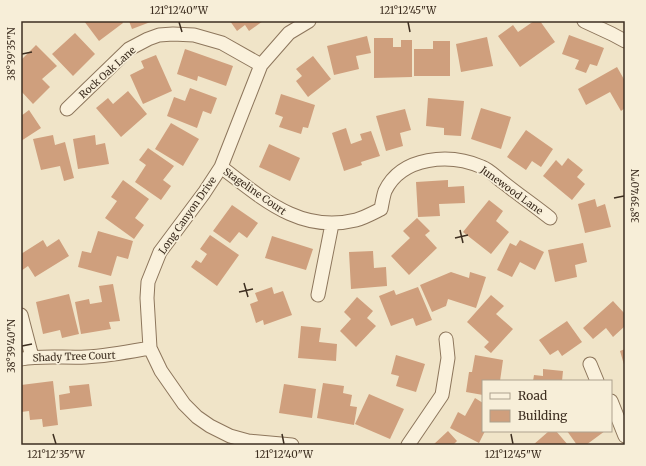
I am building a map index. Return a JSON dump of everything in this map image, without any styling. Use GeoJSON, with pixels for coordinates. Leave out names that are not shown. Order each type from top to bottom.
{"type":"FeatureCollection","features":[{"type":"Feature","properties":{"kind":"street","name":"Long Canyon Drive"},"geometry":{"type":"LineString","coordinates":[[288,445],[230,436],[210,426],[184,404],[160,371],[150,348],[147,298],[148,282],[160,252],[171,235],[204,193],[221,167],[261,64],[289,33],[309,21]]}},
{"type":"Feature","properties":{"kind":"street"},"geometry":{"type":"LineString","coordinates":[[584,21],[625,41]]}},
{"type":"Feature","properties":{"kind":"street","name":"Rock Oak Lane"},"geometry":{"type":"LineString","coordinates":[[67,109],[129,49],[159,35],[194,35],[222,43],[261,64]]}},
{"type":"Feature","properties":{"kind":"street","name":"Junewood Lane"},"geometry":{"type":"LineString","coordinates":[[381,209],[384,192],[392,181],[405,168],[422,161],[444,159],[462,160],[483,168],[550,218]]}},
{"type":"Feature","properties":{"kind":"street","name":"Stageline Court"},"geometry":{"type":"LineString","coordinates":[[221,167],[264,199],[300,219],[332,224],[357,220],[381,209]]}},
{"type":"Feature","properties":{"kind":"street"},"geometry":{"type":"LineString","coordinates":[[318,295],[332,224]]}},
{"type":"Feature","properties":{"kind":"street"},"geometry":{"type":"LineString","coordinates":[[21,314],[27,358]]}},
{"type":"Feature","properties":{"kind":"street"},"geometry":{"type":"LineString","coordinates":[[408,445],[442,395],[448,358],[446,339]]}},
{"type":"Feature","properties":{"kind":"street","name":"Shady Tree Court"},"geometry":{"type":"LineString","coordinates":[[27,358],[114,355],[150,348]]}},
{"type":"Feature","properties":{"kind":"street"},"geometry":{"type":"LineString","coordinates":[[590,364],[597,380]]}},
{"type":"Feature","properties":{"kind":"street"},"geometry":{"type":"LineString","coordinates":[[612,404],[625,436]]}},
{"type":"Feature","properties":{"kind":"building"},"geometry":{"type":"Polygon","coordinates":[[[84,21],[122,21],[123,23],[99,41],[84,21]]]}},
{"type":"Feature","properties":{"kind":"building"},"geometry":{"type":"Polygon","coordinates":[[[129,21],[153,21],[132,29],[129,21]]]}},
{"type":"Feature","properties":{"kind":"building"},"geometry":{"type":"Polygon","coordinates":[[[230,21],[263,21],[249,31],[245,25],[237,31],[230,21]]]}},
{"type":"Feature","properties":{"kind":"building"},"geometry":{"type":"Polygon","coordinates":[[[534,21],[540,21],[555,42],[520,67],[498,36],[513,25],[518,32],[534,21]]]}},
{"type":"Feature","properties":{"kind":"building"},"geometry":{"type":"Polygon","coordinates":[[[75,33],[95,54],[73,76],[52,54],[75,33]]]}},
{"type":"Feature","properties":{"kind":"building"},"geometry":{"type":"Polygon","coordinates":[[[569,35],[604,48],[597,66],[590,64],[586,73],[575,69],[579,60],[562,54],[569,35]]]}},
{"type":"Feature","properties":{"kind":"building"},"geometry":{"type":"Polygon","coordinates":[[[367,36],[371,53],[356,56],[359,69],[334,75],[327,46],[367,36]]]}},
{"type":"Feature","properties":{"kind":"building"},"geometry":{"type":"Polygon","coordinates":[[[487,37],[493,66],[461,72],[456,44],[487,37]]]}},
{"type":"Feature","properties":{"kind":"building"},"geometry":{"type":"Polygon","coordinates":[[[374,38],[393,38],[393,47],[401,47],[401,40],[412,40],[412,77],[374,78],[374,38]]]}},
{"type":"Feature","properties":{"kind":"building"},"geometry":{"type":"Polygon","coordinates":[[[433,41],[450,41],[450,76],[414,76],[414,49],[433,49],[433,41]]]}},
{"type":"Feature","properties":{"kind":"building"},"geometry":{"type":"Polygon","coordinates":[[[36,45],[57,66],[42,79],[50,87],[33,104],[21,91],[21,60],[36,45]]]}},
{"type":"Feature","properties":{"kind":"building"},"geometry":{"type":"Polygon","coordinates":[[[185,49],[233,66],[226,86],[198,76],[197,81],[177,74],[185,49]]]}},
{"type":"Feature","properties":{"kind":"building"},"geometry":{"type":"Polygon","coordinates":[[[156,55],[172,91],[143,104],[130,75],[144,68],[141,61],[156,55]]]}},
{"type":"Feature","properties":{"kind":"building"},"geometry":{"type":"Polygon","coordinates":[[[313,56],[331,79],[308,97],[296,81],[302,76],[296,69],[313,56]]]}},
{"type":"Feature","properties":{"kind":"building"},"geometry":{"type":"Polygon","coordinates":[[[617,67],[625,81],[625,108],[621,111],[610,92],[586,105],[578,89],[617,67]]]}},
{"type":"Feature","properties":{"kind":"building"},"geometry":{"type":"Polygon","coordinates":[[[190,88],[217,98],[211,114],[203,111],[197,128],[167,116],[174,97],[185,101],[190,88]]]}},
{"type":"Feature","properties":{"kind":"building"},"geometry":{"type":"Polygon","coordinates":[[[128,91],[147,114],[121,137],[96,108],[108,98],[113,104],[128,91]]]}},
{"type":"Feature","properties":{"kind":"building"},"geometry":{"type":"Polygon","coordinates":[[[281,94],[315,105],[308,128],[303,127],[301,134],[279,127],[283,117],[275,114],[281,94]]]}},
{"type":"Feature","properties":{"kind":"building"},"geometry":{"type":"Polygon","coordinates":[[[428,98],[464,101],[461,136],[444,135],[444,128],[426,126],[428,98]]]}},
{"type":"Feature","properties":{"kind":"building"},"geometry":{"type":"Polygon","coordinates":[[[481,108],[511,117],[501,149],[471,139],[481,108]]]}},
{"type":"Feature","properties":{"kind":"building"},"geometry":{"type":"Polygon","coordinates":[[[405,109],[411,130],[400,133],[403,146],[386,151],[376,116],[405,109]]]}},
{"type":"Feature","properties":{"kind":"building"},"geometry":{"type":"Polygon","coordinates":[[[29,110],[41,128],[21,141],[21,116],[29,110]]]}},
{"type":"Feature","properties":{"kind":"building"},"geometry":{"type":"Polygon","coordinates":[[[171,123],[199,139],[183,166],[155,149],[171,123]]]}},
{"type":"Feature","properties":{"kind":"building"},"geometry":{"type":"Polygon","coordinates":[[[346,128],[351,144],[362,140],[360,134],[371,131],[380,156],[361,162],[362,165],[344,171],[332,133],[346,128]]]}},
{"type":"Feature","properties":{"kind":"building"},"geometry":{"type":"Polygon","coordinates":[[[526,130],[553,149],[541,167],[532,161],[526,170],[507,157],[526,130]]]}},
{"type":"Feature","properties":{"kind":"building"},"geometry":{"type":"Polygon","coordinates":[[[53,135],[55,145],[65,142],[74,178],[64,181],[60,166],[41,170],[33,139],[53,135]]]}},
{"type":"Feature","properties":{"kind":"building"},"geometry":{"type":"Polygon","coordinates":[[[95,135],[96,145],[105,143],[109,164],[78,169],[73,139],[95,135]]]}},
{"type":"Feature","properties":{"kind":"building"},"geometry":{"type":"Polygon","coordinates":[[[269,144],[300,158],[290,181],[259,167],[269,144]]]}},
{"type":"Feature","properties":{"kind":"building"},"geometry":{"type":"Polygon","coordinates":[[[148,148],[174,166],[163,180],[171,186],[161,200],[135,182],[146,165],[139,160],[148,148]]]}},
{"type":"Feature","properties":{"kind":"building"},"geometry":{"type":"Polygon","coordinates":[[[568,158],[583,170],[577,177],[585,184],[572,200],[543,176],[556,160],[562,166],[568,158]]]}},
{"type":"Feature","properties":{"kind":"building"},"geometry":{"type":"Polygon","coordinates":[[[123,180],[149,199],[135,218],[144,225],[134,239],[105,218],[117,201],[111,197],[123,180]]]}},
{"type":"Feature","properties":{"kind":"building"},"geometry":{"type":"Polygon","coordinates":[[[448,180],[448,187],[464,186],[465,203],[439,204],[440,216],[418,217],[416,182],[448,180]]]}},
{"type":"Feature","properties":{"kind":"building"},"geometry":{"type":"Polygon","coordinates":[[[595,199],[597,207],[605,204],[611,227],[585,233],[578,204],[595,199]]]}},
{"type":"Feature","properties":{"kind":"building"},"geometry":{"type":"Polygon","coordinates":[[[489,200],[503,211],[496,221],[509,232],[491,254],[463,232],[489,200]]]}},
{"type":"Feature","properties":{"kind":"building"},"geometry":{"type":"Polygon","coordinates":[[[232,205],[258,223],[247,238],[239,232],[230,243],[213,231],[232,205]]]}},
{"type":"Feature","properties":{"kind":"building"},"geometry":{"type":"Polygon","coordinates":[[[417,218],[430,231],[425,235],[437,248],[409,275],[391,256],[410,238],[403,231],[417,218]]]}},
{"type":"Feature","properties":{"kind":"building"},"geometry":{"type":"Polygon","coordinates":[[[98,231],[133,241],[128,259],[117,256],[111,276],[78,267],[82,251],[91,253],[98,231]]]}},
{"type":"Feature","properties":{"kind":"building"},"geometry":{"type":"Polygon","coordinates":[[[210,235],[239,255],[217,286],[191,267],[196,260],[201,263],[207,254],[200,249],[210,235]]]}},
{"type":"Feature","properties":{"kind":"building"},"geometry":{"type":"Polygon","coordinates":[[[272,236],[313,249],[306,270],[265,258],[272,236]]]}},
{"type":"Feature","properties":{"kind":"building"},"geometry":{"type":"Polygon","coordinates":[[[59,239],[69,256],[35,277],[28,266],[21,271],[21,254],[43,240],[47,247],[59,239]]]}},
{"type":"Feature","properties":{"kind":"building"},"geometry":{"type":"Polygon","coordinates":[[[520,240],[544,252],[535,270],[520,262],[512,277],[497,270],[510,243],[516,246],[520,240]]]}},
{"type":"Feature","properties":{"kind":"building"},"geometry":{"type":"Polygon","coordinates":[[[583,243],[587,262],[575,265],[577,277],[555,282],[548,250],[583,243]]]}},
{"type":"Feature","properties":{"kind":"building"},"geometry":{"type":"Polygon","coordinates":[[[373,251],[374,268],[386,267],[387,286],[351,289],[349,252],[373,251]]]}},
{"type":"Feature","properties":{"kind":"building"},"geometry":{"type":"Polygon","coordinates":[[[451,272],[469,278],[470,272],[486,277],[476,308],[448,299],[446,306],[432,312],[420,285],[451,272]]]}},
{"type":"Feature","properties":{"kind":"building"},"geometry":{"type":"Polygon","coordinates":[[[113,284],[120,321],[109,322],[111,329],[81,334],[75,302],[89,299],[90,304],[102,302],[99,286],[113,284]]]}},
{"type":"Feature","properties":{"kind":"building"},"geometry":{"type":"Polygon","coordinates":[[[272,287],[274,294],[283,291],[292,315],[264,325],[263,320],[256,323],[250,304],[258,301],[255,293],[272,287]]]}},
{"type":"Feature","properties":{"kind":"building"},"geometry":{"type":"Polygon","coordinates":[[[418,287],[432,320],[416,326],[413,318],[391,326],[379,296],[394,290],[396,295],[418,287]]]}},
{"type":"Feature","properties":{"kind":"building"},"geometry":{"type":"Polygon","coordinates":[[[69,294],[79,334],[62,338],[60,330],[43,334],[36,302],[69,294]]]}},
{"type":"Feature","properties":{"kind":"building"},"geometry":{"type":"Polygon","coordinates":[[[491,295],[504,306],[496,314],[513,329],[491,353],[484,347],[489,342],[467,322],[491,295]]]}},
{"type":"Feature","properties":{"kind":"building"},"geometry":{"type":"Polygon","coordinates":[[[357,297],[373,311],[367,318],[376,326],[356,347],[340,331],[351,319],[344,312],[357,297]]]}},
{"type":"Feature","properties":{"kind":"building"},"geometry":{"type":"Polygon","coordinates":[[[613,301],[625,314],[625,326],[613,337],[606,328],[593,339],[583,328],[613,301]]]}},
{"type":"Feature","properties":{"kind":"building"},"geometry":{"type":"Polygon","coordinates":[[[567,321],[582,342],[562,356],[558,350],[550,355],[539,340],[567,321]]]}},
{"type":"Feature","properties":{"kind":"building"},"geometry":{"type":"Polygon","coordinates":[[[301,326],[321,328],[319,342],[337,344],[336,361],[298,358],[301,326]]]}},
{"type":"Feature","properties":{"kind":"building"},"geometry":{"type":"Polygon","coordinates":[[[625,349],[625,368],[620,351],[625,349]]]}},
{"type":"Feature","properties":{"kind":"building"},"geometry":{"type":"Polygon","coordinates":[[[396,355],[425,364],[416,392],[396,386],[399,376],[391,374],[396,355]]]}},
{"type":"Feature","properties":{"kind":"building"},"geometry":{"type":"Polygon","coordinates":[[[475,355],[503,360],[500,380],[482,380],[482,395],[466,392],[469,372],[472,372],[475,355]]]}},
{"type":"Feature","properties":{"kind":"building"},"geometry":{"type":"Polygon","coordinates":[[[543,369],[563,371],[562,380],[533,380],[534,375],[543,376],[543,369]]]}},
{"type":"Feature","properties":{"kind":"building"},"geometry":{"type":"Polygon","coordinates":[[[53,381],[58,425],[43,427],[42,419],[30,420],[29,411],[21,412],[21,385],[53,381]]]}},
{"type":"Feature","properties":{"kind":"building"},"geometry":{"type":"Polygon","coordinates":[[[323,383],[344,386],[343,393],[352,395],[350,406],[357,407],[354,425],[317,418],[323,383]]]}},
{"type":"Feature","properties":{"kind":"building"},"geometry":{"type":"Polygon","coordinates":[[[89,384],[92,406],[60,410],[59,395],[70,393],[69,386],[89,384]]]}},
{"type":"Feature","properties":{"kind":"building"},"geometry":{"type":"Polygon","coordinates":[[[284,384],[316,389],[312,418],[279,413],[284,384]]]}},
{"type":"Feature","properties":{"kind":"building"},"geometry":{"type":"Polygon","coordinates":[[[369,394],[404,409],[390,439],[355,424],[369,394]]]}},
{"type":"Feature","properties":{"kind":"building"},"geometry":{"type":"Polygon","coordinates":[[[475,398],[482,402],[482,432],[484,432],[479,443],[450,428],[458,412],[465,416],[475,398]]]}},
{"type":"Feature","properties":{"kind":"building"},"geometry":{"type":"Polygon","coordinates":[[[448,431],[457,441],[453,445],[433,445],[448,431]]]}},
{"type":"Feature","properties":{"kind":"building"},"geometry":{"type":"Polygon","coordinates":[[[548,432],[557,432],[568,445],[533,445],[548,432]]]}},
{"type":"Feature","properties":{"kind":"building"},"geometry":{"type":"Polygon","coordinates":[[[568,432],[604,432],[586,445],[577,445],[568,432]]]}}]}
